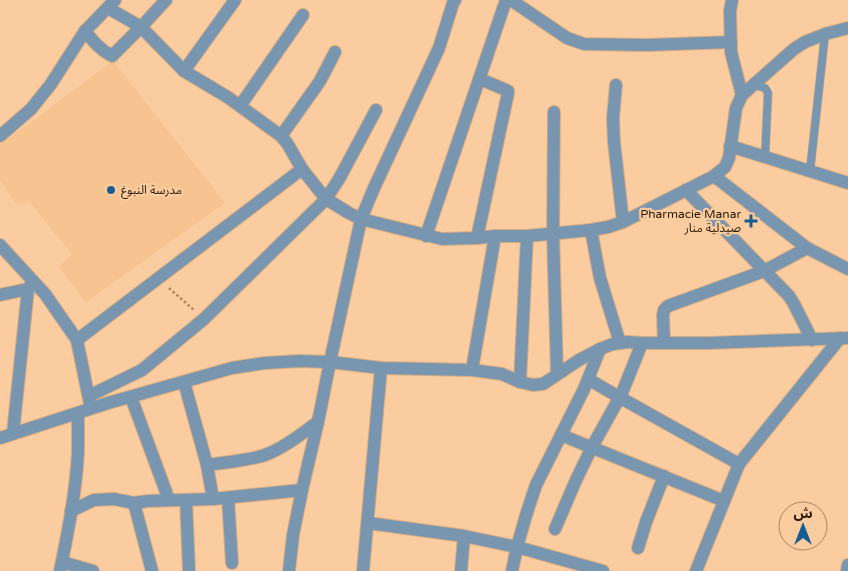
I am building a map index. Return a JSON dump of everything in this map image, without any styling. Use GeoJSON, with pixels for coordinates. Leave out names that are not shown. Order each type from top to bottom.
{"type":"FeatureCollection","features":[{"type":"Feature","properties":{"kind":"street"},"geometry":{"type":"LineString","coordinates":[[85,31],[97,45],[112,56],[166,0]]}},
{"type":"Feature","properties":{"kind":"street"},"geometry":{"type":"LineString","coordinates":[[184,71],[235,0]]}},
{"type":"Feature","properties":{"kind":"street"},"geometry":{"type":"LineString","coordinates":[[289,571],[293,535],[302,490],[361,219],[439,48],[455,0]]}},
{"type":"Feature","properties":{"kind":"street"},"geometry":{"type":"LineString","coordinates":[[426,236],[506,0]]}},
{"type":"Feature","properties":{"kind":"street"},"geometry":{"type":"LineString","coordinates":[[510,0],[567,38],[584,44],[647,45],[731,42]]}},
{"type":"Feature","properties":{"kind":"street"},"geometry":{"type":"LineString","coordinates":[[732,0],[730,11],[731,52],[742,95]]}},
{"type":"Feature","properties":{"kind":"street"},"geometry":{"type":"LineString","coordinates":[[0,136],[31,109],[51,84],[85,31],[112,4],[141,28],[184,71],[240,106],[281,136],[302,169],[326,199],[349,214],[361,219],[442,239],[528,236],[591,230],[623,222],[714,176],[726,167],[736,108],[742,95],[794,49],[805,42],[848,28]]}},
{"type":"Feature","properties":{"kind":"street"},"geometry":{"type":"LineString","coordinates":[[240,106],[302,15]]}},
{"type":"Feature","properties":{"kind":"street"},"geometry":{"type":"LineString","coordinates":[[281,136],[320,81],[335,52]]}},
{"type":"Feature","properties":{"kind":"street"},"geometry":{"type":"LineString","coordinates":[[477,238],[508,93],[506,90],[480,79]]}},
{"type":"Feature","properties":{"kind":"street"},"geometry":{"type":"LineString","coordinates":[[616,85],[613,118],[614,142],[623,222]]}},
{"type":"Feature","properties":{"kind":"street"},"geometry":{"type":"LineString","coordinates":[[88,396],[142,370],[204,319],[326,199],[339,179],[376,110]]}},
{"type":"Feature","properties":{"kind":"street"},"geometry":{"type":"LineString","coordinates":[[554,112],[553,233],[557,374]]}},
{"type":"Feature","properties":{"kind":"street"},"geometry":{"type":"LineString","coordinates":[[730,146],[848,183]]}},
{"type":"Feature","properties":{"kind":"street"},"geometry":{"type":"LineString","coordinates":[[77,340],[302,169]]}},
{"type":"Feature","properties":{"kind":"street"},"geometry":{"type":"LineString","coordinates":[[714,176],[807,248],[848,269]]}},
{"type":"Feature","properties":{"kind":"street"},"geometry":{"type":"LineString","coordinates":[[686,190],[789,296],[812,340]]}},
{"type":"Feature","properties":{"kind":"street"},"geometry":{"type":"LineString","coordinates":[[591,230],[600,278],[620,343]]}},
{"type":"Feature","properties":{"kind":"street"},"geometry":{"type":"LineString","coordinates":[[472,370],[495,236]]}},
{"type":"Feature","properties":{"kind":"street"},"geometry":{"type":"LineString","coordinates":[[520,382],[528,236]]}},
{"type":"Feature","properties":{"kind":"street"},"geometry":{"type":"LineString","coordinates":[[0,245],[30,285],[45,294],[77,340],[91,409]]}},
{"type":"Feature","properties":{"kind":"street"},"geometry":{"type":"LineString","coordinates":[[664,343],[663,315],[664,310],[668,306],[764,271],[807,248]]}},
{"type":"Feature","properties":{"kind":"street"},"geometry":{"type":"LineString","coordinates":[[0,295],[30,285]]}},
{"type":"Feature","properties":{"kind":"street"},"geometry":{"type":"LineString","coordinates":[[13,433],[30,285]]}},
{"type":"Feature","properties":{"kind":"street"},"geometry":{"type":"LineString","coordinates":[[0,438],[130,397],[232,368],[265,363],[330,362],[381,368],[472,370],[502,374],[520,382],[533,385],[543,384],[579,360],[612,344],[627,342],[709,343],[844,338]]}},
{"type":"Feature","properties":{"kind":"street"},"geometry":{"type":"LineString","coordinates":[[696,571],[739,464],[844,338]]}},
{"type":"Feature","properties":{"kind":"street"},"geometry":{"type":"LineString","coordinates":[[555,529],[592,447],[619,397],[642,343]]}},
{"type":"Feature","properties":{"kind":"street"},"geometry":{"type":"LineString","coordinates":[[512,571],[517,547],[536,485],[588,379],[600,349]]}},
{"type":"Feature","properties":{"kind":"street"},"geometry":{"type":"LineString","coordinates":[[363,571],[381,368]]}},
{"type":"Feature","properties":{"kind":"street"},"geometry":{"type":"LineString","coordinates":[[588,379],[739,464]]}},
{"type":"Feature","properties":{"kind":"street"},"geometry":{"type":"LineString","coordinates":[[184,382],[207,465],[213,499]]}},
{"type":"Feature","properties":{"kind":"street"},"geometry":{"type":"LineString","coordinates":[[130,397],[169,500]]}},
{"type":"Feature","properties":{"kind":"street"},"geometry":{"type":"LineString","coordinates":[[78,414],[78,453],[71,511],[61,566],[93,571]]}},
{"type":"Feature","properties":{"kind":"street"},"geometry":{"type":"LineString","coordinates":[[207,465],[264,455],[278,449],[318,422]]}},
{"type":"Feature","properties":{"kind":"street"},"geometry":{"type":"LineString","coordinates":[[561,435],[724,501]]}},
{"type":"Feature","properties":{"kind":"street"},"geometry":{"type":"LineString","coordinates":[[638,548],[664,476]]}},
{"type":"Feature","properties":{"kind":"street"},"geometry":{"type":"LineString","coordinates":[[71,511],[94,500],[114,498],[134,503],[228,498],[302,490]]}},
{"type":"Feature","properties":{"kind":"street"},"geometry":{"type":"LineString","coordinates":[[228,498],[232,563]]}},
{"type":"Feature","properties":{"kind":"street"},"geometry":{"type":"LineString","coordinates":[[186,500],[189,571]]}},
{"type":"Feature","properties":{"kind":"street"},"geometry":{"type":"LineString","coordinates":[[134,503],[152,571]]}},
{"type":"Feature","properties":{"kind":"street"},"geometry":{"type":"LineString","coordinates":[[368,524],[464,536],[517,547],[603,571]]}},
{"type":"Feature","properties":{"kind":"street"},"geometry":{"type":"LineString","coordinates":[[461,571],[464,536]]}},
{"type":"Feature","properties":{"kind":"street"},"geometry":{"type":"LineString","coordinates":[[847,571],[848,565]]}},
{"type":"Feature","properties":{"kind":"lane"},"geometry":{"type":"LineString","coordinates":[[810,171],[825,34]]}},
{"type":"Feature","properties":{"kind":"lane"},"geometry":{"type":"LineString","coordinates":[[754,85],[765,88],[768,93],[765,157]]}},
{"type":"Feature","properties":{"kind":"path"},"geometry":{"type":"LineString","coordinates":[[158,279],[204,319]]}},
{"type":"Feature","properties":{"kind":"shaded area","name":"مدرسة النبوغ"},"geometry":{"type":"Polygon","coordinates":[[[113,61],[225,203],[86,302],[59,267],[72,254],[28,200],[17,205],[0,180],[0,145],[113,61]]]}},
{"type":"Feature","properties":{"kind":"place","name":"مدرسة النبوغ"},"geometry":{"type":"Point","coordinates":[111,190]}},
{"type":"Feature","properties":{"kind":"place","name":"Pharmacie Manar صيدلية منار"},"geometry":{"type":"Point","coordinates":[751,221]}}]}
